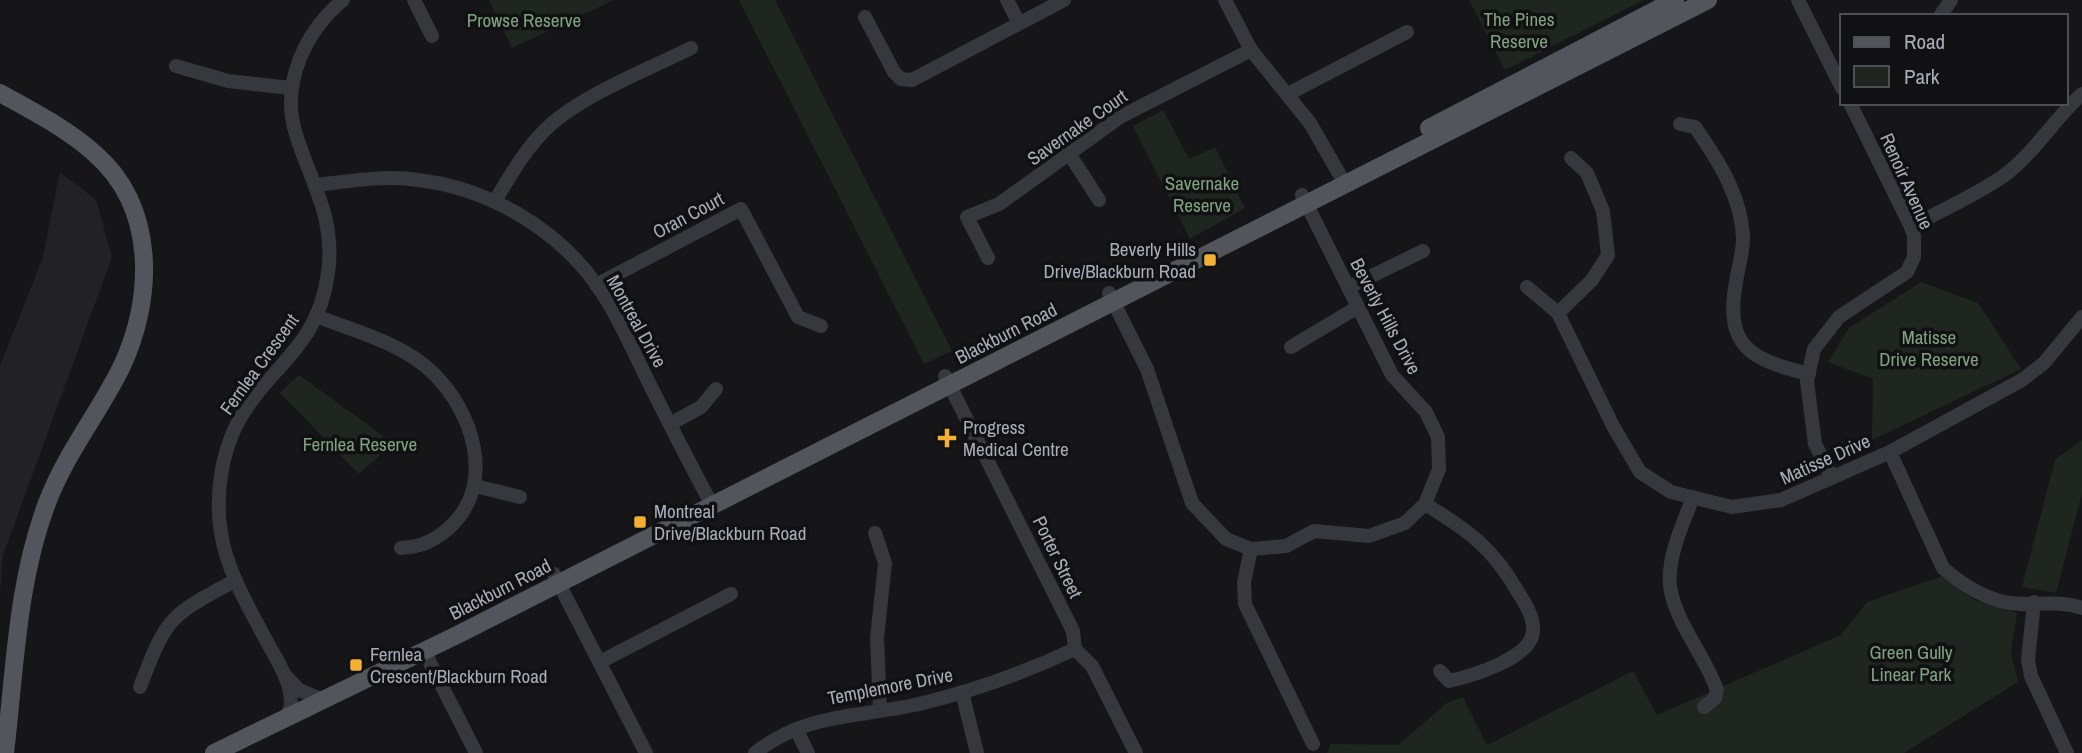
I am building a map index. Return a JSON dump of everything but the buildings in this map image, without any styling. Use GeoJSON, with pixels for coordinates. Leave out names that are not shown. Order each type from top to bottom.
{"type":"FeatureCollection","features":[{"type":"Feature","properties":{"kind":"main road","name":"Blackburn Road"},"geometry":{"type":"LineString","coordinates":[[214,753],[321,699],[424,652],[556,579],[709,500],[1304,200],[1675,0]]}},
{"type":"Feature","properties":{"kind":"main road","name":"Blackburn Road"},"geometry":{"type":"LineString","coordinates":[[1343,179],[1708,0]]}},
{"type":"Feature","properties":{"kind":"main road"},"geometry":{"type":"LineString","coordinates":[[0,93],[57,125],[95,154],[109,169],[121,187],[140,228],[145,271],[139,321],[130,347],[66,462],[48,501],[33,544],[25,578],[5,753]]}},
{"type":"Feature","properties":{"kind":"main road","name":"Blackburn Road"},"geometry":{"type":"LineString","coordinates":[[321,699],[391,657],[556,579]]}},
{"type":"Feature","properties":{"kind":"street","name":"Fernlea Crescent"},"geometry":{"type":"LineString","coordinates":[[285,717],[291,703],[285,675],[236,580],[227,556],[219,512],[223,467],[229,442],[240,419],[309,334],[330,263],[329,233],[317,185],[294,127],[291,88],[303,48],[320,23],[343,0]]}},
{"type":"Feature","properties":{"kind":"street"},"geometry":{"type":"LineString","coordinates":[[414,0],[432,36]]}},
{"type":"Feature","properties":{"kind":"street"},"geometry":{"type":"LineString","coordinates":[[1007,0],[1020,23]]}},
{"type":"Feature","properties":{"kind":"street"},"geometry":{"type":"LineString","coordinates":[[865,17],[894,72],[901,79],[912,79],[1065,0]]}},
{"type":"Feature","properties":{"kind":"street"},"geometry":{"type":"LineString","coordinates":[[1226,0],[1251,50],[1310,123],[1343,179]]}},
{"type":"Feature","properties":{"kind":"street"},"geometry":{"type":"LineString","coordinates":[[1798,0],[1838,69]]}},
{"type":"Feature","properties":{"kind":"street"},"geometry":{"type":"LineString","coordinates":[[1288,94],[1407,32]]}},
{"type":"Feature","properties":{"kind":"street"},"geometry":{"type":"LineString","coordinates":[[495,201],[518,163],[546,129],[578,107],[691,48]]}},
{"type":"Feature","properties":{"kind":"street","name":"Savernake Court"},"geometry":{"type":"LineString","coordinates":[[988,258],[967,217],[999,204],[1120,117],[1251,50]]}},
{"type":"Feature","properties":{"kind":"street"},"geometry":{"type":"LineString","coordinates":[[177,66],[228,81],[291,88]]}},
{"type":"Feature","properties":{"kind":"street"},"geometry":{"type":"LineString","coordinates":[[1911,227],[2002,177],[2032,150],[2064,110],[2082,94]]}},
{"type":"Feature","properties":{"kind":"street","name":"Renoir Avenue"},"geometry":{"type":"LineString","coordinates":[[1832,477],[1815,444],[1809,374],[1814,349],[1839,317],[1907,272],[1914,257],[1911,227],[1851,105]]}},
{"type":"Feature","properties":{"kind":"street"},"geometry":{"type":"LineString","coordinates":[[1680,124],[1695,127],[1715,156],[1735,198],[1743,240],[1732,300],[1732,320],[1737,336],[1749,353],[1771,365],[1809,374]]}},
{"type":"Feature","properties":{"kind":"street"},"geometry":{"type":"LineString","coordinates":[[1070,155],[1099,200]]}},
{"type":"Feature","properties":{"kind":"street"},"geometry":{"type":"LineString","coordinates":[[1558,313],[1592,280],[1608,255],[1603,211],[1587,173],[1571,158]]}},
{"type":"Feature","properties":{"kind":"street","name":"Montreal Drive"},"geometry":{"type":"LineString","coordinates":[[317,185],[356,180],[415,179],[449,185],[495,201],[535,225],[569,252],[596,285],[709,500]]}},
{"type":"Feature","properties":{"kind":"street","name":"Beverly Hills Drive"},"geometry":{"type":"LineString","coordinates":[[1251,549],[1286,546],[1314,531],[1370,536],[1405,523],[1425,504],[1439,469],[1437,437],[1426,412],[1392,375],[1304,200]]}},
{"type":"Feature","properties":{"kind":"street","name":"Oran Court"},"geometry":{"type":"LineString","coordinates":[[596,285],[741,209],[798,317],[821,326]]}},
{"type":"Feature","properties":{"kind":"street"},"geometry":{"type":"LineString","coordinates":[[1349,287],[1423,251]]}},
{"type":"Feature","properties":{"kind":"street","name":"Matisse Drive"},"geometry":{"type":"LineString","coordinates":[[1527,287],[1558,313],[1613,426],[1640,472],[1671,492],[1732,507],[1781,500],[1890,452],[2022,380],[2045,363],[2082,317]]}},
{"type":"Feature","properties":{"kind":"street"},"geometry":{"type":"LineString","coordinates":[[1112,297],[1147,369],[1192,503],[1226,539],[1251,549],[1244,582],[1245,604],[1313,744]]}},
{"type":"Feature","properties":{"kind":"street"},"geometry":{"type":"LineString","coordinates":[[1291,347],[1359,307]]}},
{"type":"Feature","properties":{"kind":"street"},"geometry":{"type":"LineString","coordinates":[[316,316],[407,354],[430,370],[451,392],[467,421],[477,469],[475,486],[456,522],[442,534],[416,548],[401,548]]}},
{"type":"Feature","properties":{"kind":"street","name":"Porter Street"},"geometry":{"type":"LineString","coordinates":[[947,380],[1073,631],[1075,649],[1092,666],[1136,753]]}},
{"type":"Feature","properties":{"kind":"street"},"geometry":{"type":"LineString","coordinates":[[670,424],[701,407],[716,389]]}},
{"type":"Feature","properties":{"kind":"street"},"geometry":{"type":"LineString","coordinates":[[1890,452],[1943,568],[1959,582],[2001,601],[2067,603],[2082,608]]}},
{"type":"Feature","properties":{"kind":"street"},"geometry":{"type":"LineString","coordinates":[[475,486],[520,497]]}},
{"type":"Feature","properties":{"kind":"street"},"geometry":{"type":"LineString","coordinates":[[1693,497],[1676,543],[1670,585],[1679,612],[1717,690],[1715,698],[1704,707]]}},
{"type":"Feature","properties":{"kind":"street"},"geometry":{"type":"LineString","coordinates":[[1425,504],[1469,531],[1500,562],[1532,617],[1533,635],[1520,654],[1466,678],[1449,681],[1440,671]]}},
{"type":"Feature","properties":{"kind":"street"},"geometry":{"type":"LineString","coordinates":[[875,533],[885,562],[877,638],[880,710]]}},
{"type":"Feature","properties":{"kind":"street"},"geometry":{"type":"LineString","coordinates":[[556,579],[646,753]]}},
{"type":"Feature","properties":{"kind":"street"},"geometry":{"type":"LineString","coordinates":[[140,687],[161,633],[170,621],[186,606],[236,580]]}},
{"type":"Feature","properties":{"kind":"street"},"geometry":{"type":"LineString","coordinates":[[600,662],[731,594]]}},
{"type":"Feature","properties":{"kind":"street"},"geometry":{"type":"LineString","coordinates":[[2034,602],[2028,660],[2031,677],[2067,753]]}},
{"type":"Feature","properties":{"kind":"street","name":"Templemore Drive"},"geometry":{"type":"LineString","coordinates":[[755,753],[775,737],[829,717],[921,704],[1012,678],[1075,649]]}},
{"type":"Feature","properties":{"kind":"street"},"geometry":{"type":"LineString","coordinates":[[424,652],[476,753]]}},
{"type":"Feature","properties":{"kind":"street","name":"Fernlea Crescent"},"geometry":{"type":"LineString","coordinates":[[285,675],[299,690],[321,699]]}},
{"type":"Feature","properties":{"kind":"street"},"geometry":{"type":"LineString","coordinates":[[962,692],[977,753]]}},
{"type":"Feature","properties":{"kind":"street"},"geometry":{"type":"LineString","coordinates":[[796,729],[808,753]]}},
{"type":"Feature","properties":{"kind":"shaded area"},"geometry":{"type":"Polygon","coordinates":[[[60,172],[96,200],[112,257],[3,555],[0,593],[0,366],[43,257],[60,172]]]}},
{"type":"Feature","properties":{"kind":"green space","name":"Prowse Reserve"},"geometry":{"type":"Polygon","coordinates":[[[489,0],[614,0],[512,48],[489,0]]]}},
{"type":"Feature","properties":{"kind":"green space"},"geometry":{"type":"Polygon","coordinates":[[[739,0],[775,0],[952,351],[924,364],[739,0]]]}},
{"type":"Feature","properties":{"kind":"green space","name":"The Pines Reserve"},"geometry":{"type":"Polygon","coordinates":[[[1469,0],[1644,0],[1505,70],[1469,0]]]}},
{"type":"Feature","properties":{"kind":"green space","name":"Savernake Reserve"},"geometry":{"type":"Polygon","coordinates":[[[1163,110],[1189,159],[1215,147],[1245,208],[1190,239],[1133,126],[1163,110]]]}},
{"type":"Feature","properties":{"kind":"green space","name":"Matisse Drive Reserve"},"geometry":{"type":"Polygon","coordinates":[[[1921,282],[1978,303],[2021,369],[1872,440],[1873,379],[1828,362],[1849,328],[1921,282]]]}},
{"type":"Feature","properties":{"kind":"green space","name":"Fernlea Reserve"},"geometry":{"type":"Polygon","coordinates":[[[299,375],[393,443],[359,474],[280,393],[299,375]]]}},
{"type":"Feature","properties":{"kind":"green space"},"geometry":{"type":"Polygon","coordinates":[[[2082,440],[2082,493],[2056,593],[2022,587],[2055,460],[2082,440]]]}},
{"type":"Feature","properties":{"kind":"green space","name":"Green Gully Linear Park"},"geometry":{"type":"Polygon","coordinates":[[[1942,576],[1976,601],[2017,613],[2011,653],[2018,682],[1904,753],[1327,753],[1331,744],[1398,745],[1447,703],[1463,697],[1487,745],[1633,671],[1657,715],[1841,635],[1867,602],[1942,576]]]}},
{"type":"Feature","properties":{"kind":"place","name":"Beverly Hills Drive/Blackburn Road"},"geometry":{"type":"Point","coordinates":[1210,260]}},
{"type":"Feature","properties":{"kind":"place","name":"Progress Medical Centre"},"geometry":{"type":"Point","coordinates":[947,438]}},
{"type":"Feature","properties":{"kind":"place","name":"Montreal Drive/Blackburn Road"},"geometry":{"type":"Point","coordinates":[640,522]}},
{"type":"Feature","properties":{"kind":"place","name":"Fernlea Crescent/Blackburn Road"},"geometry":{"type":"Point","coordinates":[356,665]}}]}
